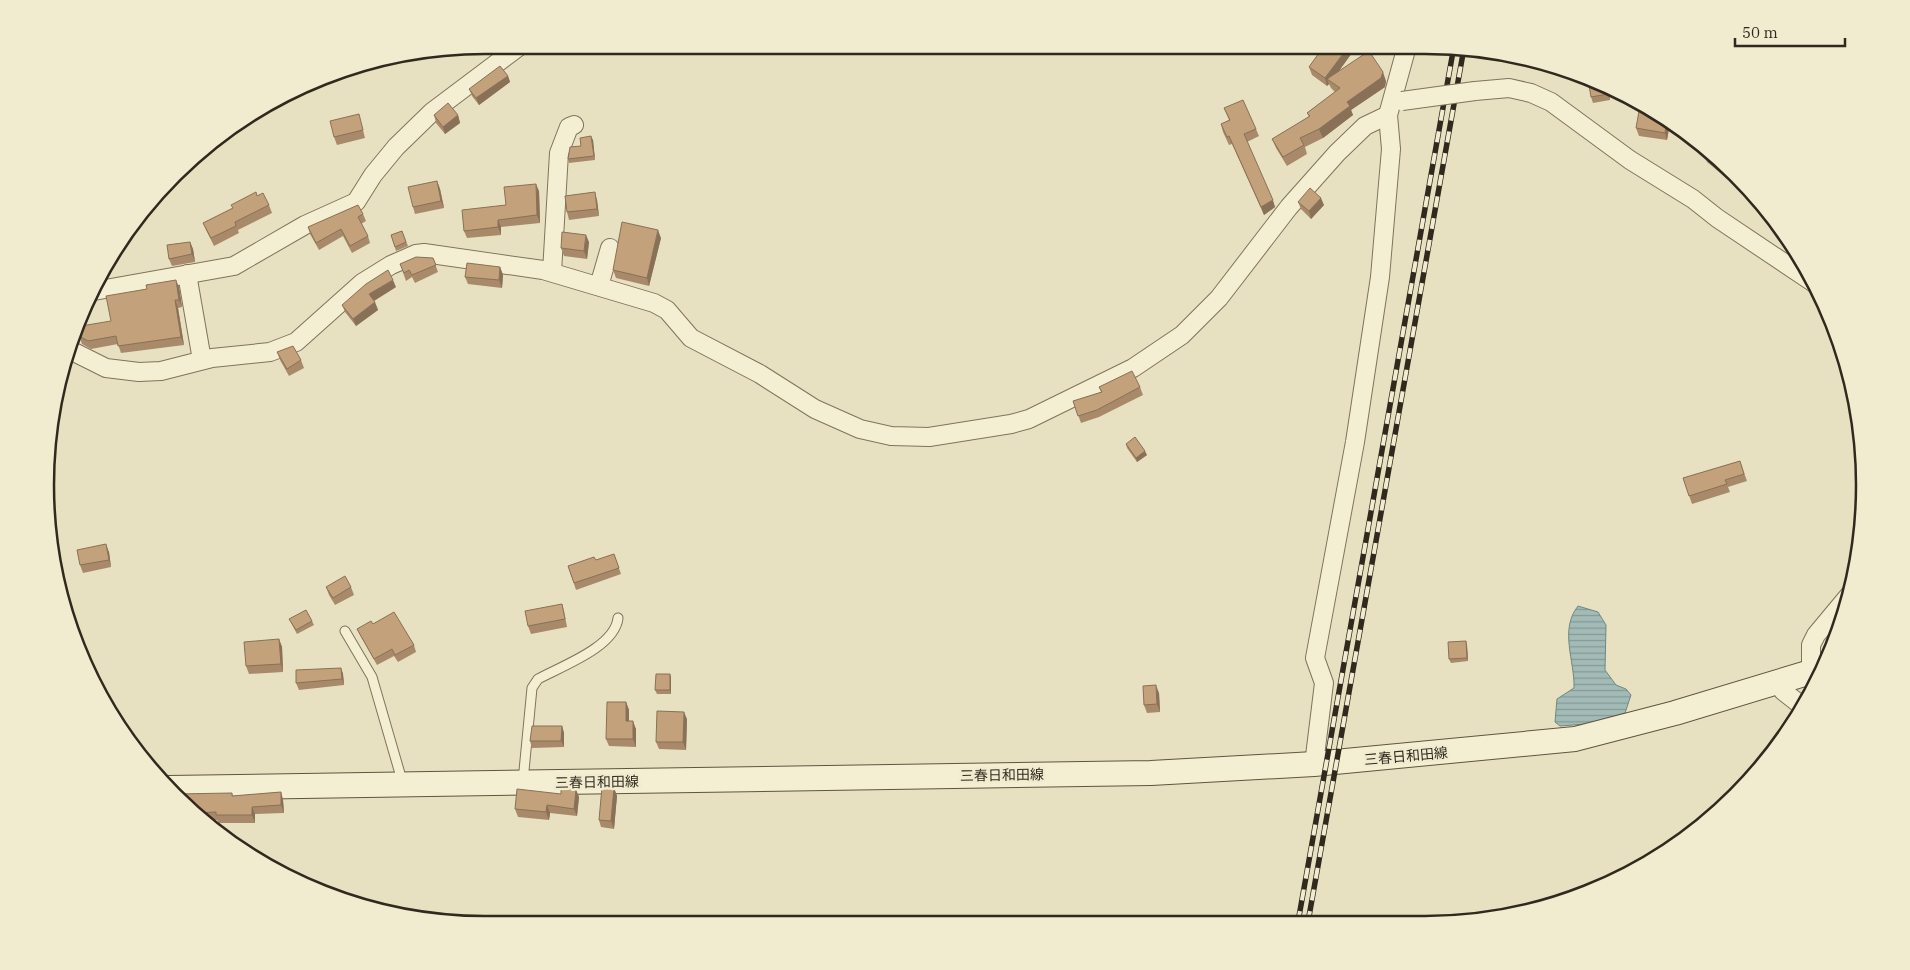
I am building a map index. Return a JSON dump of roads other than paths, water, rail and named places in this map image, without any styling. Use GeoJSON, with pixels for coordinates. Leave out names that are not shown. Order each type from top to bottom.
{"type":"FeatureCollection","features":[{"type":"Feature","properties":{"kind":"main road","name":"三春日和田線"},"geometry":{"type":"LineString","coordinates":[[178,788],[1151,773],[1314,764],[1575,739],[1675,713],[1814,671]]}},
{"type":"Feature","properties":{"kind":"street"},"geometry":{"type":"LineString","coordinates":[[100,291],[222,269],[243,263],[306,225],[356,202],[373,175],[396,147],[432,112],[509,54]]}},
{"type":"Feature","properties":{"kind":"street"},"geometry":{"type":"LineString","coordinates":[[1314,764],[1324,683],[1315,658],[1355,442],[1380,277],[1394,106],[1405,54]]}},
{"type":"Feature","properties":{"kind":"street"},"geometry":{"type":"LineString","coordinates":[[75,352],[106,368],[139,372],[161,371],[202,360],[270,352],[296,342],[362,283],[391,265],[416,254],[436,253],[552,272],[662,306],[690,338],[760,374],[815,409],[860,429],[882,435],[922,437],[1011,424],[1029,419],[1133,368],[1182,335],[1219,298],[1289,207],[1337,153],[1365,126],[1394,106],[1474,91],[1509,88],[1530,93],[1551,102],[1630,160],[1693,199],[1717,218],[1801,274]]}},
{"type":"Feature","properties":{"kind":"street"},"geometry":{"type":"LineString","coordinates":[[552,272],[559,153],[569,127],[574,125]]}},
{"type":"Feature","properties":{"kind":"street"},"geometry":{"type":"LineString","coordinates":[[599,286],[610,248]]}},
{"type":"Feature","properties":{"kind":"street"},"geometry":{"type":"LineString","coordinates":[[186,274],[202,360]]}},
{"type":"Feature","properties":{"kind":"street"},"geometry":{"type":"LineString","coordinates":[[1816,666],[1810,645],[1838,608]]}},
{"type":"Feature","properties":{"kind":"street"},"geometry":{"type":"LineString","coordinates":[[1780,681],[1783,690],[1797,702]]}},
{"type":"Feature","properties":{"kind":"lane"},"geometry":{"type":"LineString","coordinates":[[523,784],[532,688],[538,679],[602,645],[617,627],[618,618]]}},
{"type":"Feature","properties":{"kind":"lane"},"geometry":{"type":"LineString","coordinates":[[345,631],[372,677],[404,784]]}},
{"type":"Feature","properties":{"kind":"water"},"geometry":{"type":"Polygon","coordinates":[[[1578,606],[1598,612],[1606,625],[1605,670],[1616,685],[1626,689],[1631,695],[1625,713],[1586,724],[1560,726],[1555,722],[1557,699],[1574,688],[1569,635],[1572,615],[1578,606]]]}},
{"type":"Feature","properties":{"kind":"railway"},"geometry":{"type":"LineString","coordinates":[[1299,916],[1452,55]]}},
{"type":"Feature","properties":{"kind":"railway"},"geometry":{"type":"LineString","coordinates":[[1309,916],[1463,56]]}}]}
